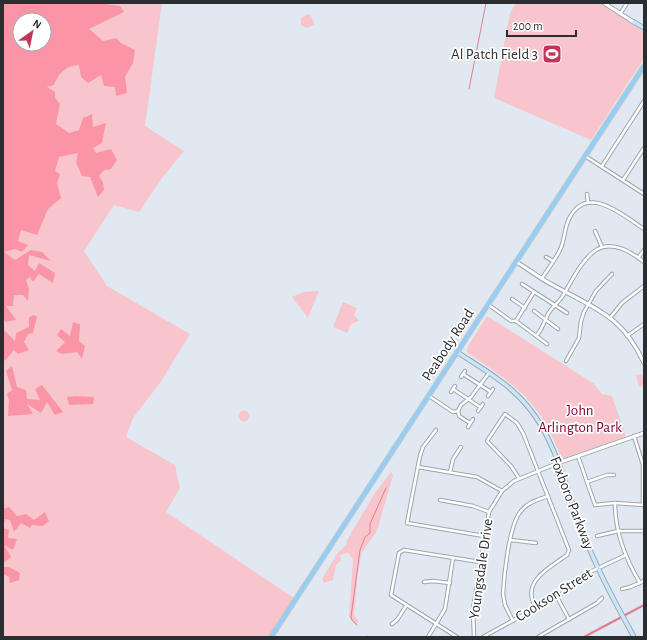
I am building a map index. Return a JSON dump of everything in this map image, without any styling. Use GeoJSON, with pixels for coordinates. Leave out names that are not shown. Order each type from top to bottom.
{"type":"FeatureCollection","features":[{"type":"Feature","properties":{"kind":"main road"},"geometry":{"type":"LineString","coordinates":[[634,22],[644,28]]}},
{"type":"Feature","properties":{"kind":"main road","name":"Peabody Road"},"geometry":{"type":"LineString","coordinates":[[271,637],[644,66]]}},
{"type":"Feature","properties":{"kind":"main road","name":"Foxboro Parkway"},"geometry":{"type":"LineString","coordinates":[[458,352],[511,389],[535,415],[558,463],[582,530],[598,568],[634,637]]}},
{"type":"Feature","properties":{"kind":"street"},"geometry":{"type":"LineString","coordinates":[[604,3],[634,22]]}},
{"type":"Feature","properties":{"kind":"street"},"geometry":{"type":"LineString","coordinates":[[620,14],[627,3]]}},
{"type":"Feature","properties":{"kind":"street"},"geometry":{"type":"LineString","coordinates":[[602,166],[644,101]]}},
{"type":"Feature","properties":{"kind":"street"},"geometry":{"type":"LineString","coordinates":[[623,180],[644,148]]}},
{"type":"Feature","properties":{"kind":"street"},"geometry":{"type":"LineString","coordinates":[[585,156],[644,194]]}},
{"type":"Feature","properties":{"kind":"street"},"geometry":{"type":"LineString","coordinates":[[587,194],[588,203]]}},
{"type":"Feature","properties":{"kind":"street"},"geometry":{"type":"LineString","coordinates":[[542,278],[562,246],[570,216],[579,207],[588,203],[600,203],[609,206],[644,229]]}},
{"type":"Feature","properties":{"kind":"street"},"geometry":{"type":"LineString","coordinates":[[595,231],[602,247]]}},
{"type":"Feature","properties":{"kind":"street"},"geometry":{"type":"LineString","coordinates":[[537,335],[555,305],[558,303],[588,258],[602,247],[617,246],[626,249],[644,262]]}},
{"type":"Feature","properties":{"kind":"street"},"geometry":{"type":"LineString","coordinates":[[638,258],[644,250]]}},
{"type":"Feature","properties":{"kind":"street"},"geometry":{"type":"LineString","coordinates":[[546,257],[553,261]]}},
{"type":"Feature","properties":{"kind":"street"},"geometry":{"type":"LineString","coordinates":[[516,262],[565,292],[589,303],[610,318],[627,336],[643,357],[644,363]]}},
{"type":"Feature","properties":{"kind":"street"},"geometry":{"type":"LineString","coordinates":[[566,361],[579,338],[582,316],[596,291],[612,274]]}},
{"type":"Feature","properties":{"kind":"street"},"geometry":{"type":"LineString","coordinates":[[522,284],[567,313]]}},
{"type":"Feature","properties":{"kind":"street"},"geometry":{"type":"LineString","coordinates":[[610,318],[622,303],[644,286]]}},
{"type":"Feature","properties":{"kind":"street"},"geometry":{"type":"LineString","coordinates":[[516,321],[534,292]]}},
{"type":"Feature","properties":{"kind":"street"},"geometry":{"type":"LineString","coordinates":[[512,299],[525,308]]}},
{"type":"Feature","properties":{"kind":"street"},"geometry":{"type":"LineString","coordinates":[[488,305],[511,321],[516,321],[537,335],[538,338],[547,344]]}},
{"type":"Feature","properties":{"kind":"street"},"geometry":{"type":"LineString","coordinates":[[534,312],[558,329]]}},
{"type":"Feature","properties":{"kind":"street"},"geometry":{"type":"LineString","coordinates":[[627,336],[644,324]]}},
{"type":"Feature","properties":{"kind":"street"},"geometry":{"type":"LineString","coordinates":[[465,370],[462,375],[492,390],[488,396]]}},
{"type":"Feature","properties":{"kind":"street"},"geometry":{"type":"LineString","coordinates":[[470,423],[459,416],[458,411],[461,405],[490,373]]}},
{"type":"Feature","properties":{"kind":"street"},"geometry":{"type":"LineString","coordinates":[[451,392],[455,386]]}},
{"type":"Feature","properties":{"kind":"street"},"geometry":{"type":"LineString","coordinates":[[453,389],[480,407]]}},
{"type":"Feature","properties":{"kind":"street"},"geometry":{"type":"LineString","coordinates":[[429,396],[453,412],[458,411]]}},
{"type":"Feature","properties":{"kind":"street"},"geometry":{"type":"LineString","coordinates":[[478,411],[483,404]]}},
{"type":"Feature","properties":{"kind":"street"},"geometry":{"type":"LineString","coordinates":[[519,478],[511,466],[487,441],[504,415],[509,416],[520,427],[539,471],[569,552],[537,578],[533,584],[531,596],[536,608]]}},
{"type":"Feature","properties":{"kind":"street"},"geometry":{"type":"LineString","coordinates":[[468,427],[473,419]]}},
{"type":"Feature","properties":{"kind":"street"},"geometry":{"type":"LineString","coordinates":[[436,430],[424,447],[406,520],[407,524],[484,536]]}},
{"type":"Feature","properties":{"kind":"street","name":"Youngsdale Drive"},"geometry":{"type":"LineString","coordinates":[[474,637],[472,616],[484,536],[489,512],[502,491],[519,478],[644,433]]}},
{"type":"Feature","properties":{"kind":"street"},"geometry":{"type":"LineString","coordinates":[[578,456],[596,506],[615,503],[643,504],[643,465],[634,436]]}},
{"type":"Feature","properties":{"kind":"street"},"geometry":{"type":"LineString","coordinates":[[450,472],[453,459],[461,447]]}},
{"type":"Feature","properties":{"kind":"street"},"geometry":{"type":"LineString","coordinates":[[418,467],[477,477],[502,491]]}},
{"type":"Feature","properties":{"kind":"street"},"geometry":{"type":"LineString","coordinates":[[587,482],[607,475],[614,475]]}},
{"type":"Feature","properties":{"kind":"street"},"geometry":{"type":"LineString","coordinates":[[512,621],[505,605],[503,594],[514,523],[521,511],[532,502],[548,496]]}},
{"type":"Feature","properties":{"kind":"street"},"geometry":{"type":"LineString","coordinates":[[440,500],[473,506],[489,512]]}},
{"type":"Feature","properties":{"kind":"street"},"geometry":{"type":"LineString","coordinates":[[615,503],[621,544],[640,583]]}},
{"type":"Feature","properties":{"kind":"street"},"geometry":{"type":"LineString","coordinates":[[597,536],[618,531],[644,531]]}},
{"type":"Feature","properties":{"kind":"street"},"geometry":{"type":"LineString","coordinates":[[511,540],[536,543]]}},
{"type":"Feature","properties":{"kind":"street"},"geometry":{"type":"LineString","coordinates":[[457,637],[406,606],[391,593],[400,552],[404,550],[480,562]]}},
{"type":"Feature","properties":{"kind":"street","name":"Cookson Street"},"geometry":{"type":"LineString","coordinates":[[483,637],[570,589],[583,576],[626,554]]}},
{"type":"Feature","properties":{"kind":"street"},"geometry":{"type":"LineString","coordinates":[[428,637],[445,609],[453,558]]}},
{"type":"Feature","properties":{"kind":"street"},"geometry":{"type":"LineString","coordinates":[[424,582],[433,581],[450,583]]}},
{"type":"Feature","properties":{"kind":"street"},"geometry":{"type":"LineString","coordinates":[[622,589],[644,581]]}},
{"type":"Feature","properties":{"kind":"street"},"geometry":{"type":"LineString","coordinates":[[557,596],[569,619]]}},
{"type":"Feature","properties":{"kind":"street"},"geometry":{"type":"LineString","coordinates":[[538,637],[597,603],[602,598]]}},
{"type":"Feature","properties":{"kind":"street"},"geometry":{"type":"LineString","coordinates":[[392,624],[397,620],[406,606]]}},
{"type":"Feature","properties":{"kind":"green space"},"geometry":{"type":"Polygon","coordinates":[[[3,3],[162,3],[145,126],[184,151],[162,178],[139,212],[114,205],[84,251],[107,286],[190,334],[160,383],[133,418],[126,437],[175,465],[180,488],[166,512],[294,598],[269,637],[3,637],[3,3]]]}},
{"type":"Feature","properties":{"kind":"green space"},"geometry":{"type":"Polygon","coordinates":[[[516,3],[600,3],[644,32],[644,58],[591,140],[494,98],[510,13],[516,3]]]}},
{"type":"Feature","properties":{"kind":"green space"},"geometry":{"type":"Polygon","coordinates":[[[310,14],[315,25],[306,28],[301,25],[301,18],[310,14]]]}},
{"type":"Feature","properties":{"kind":"green space"},"geometry":{"type":"Polygon","coordinates":[[[319,291],[308,318],[292,297],[303,292],[319,291]]]}},
{"type":"Feature","properties":{"kind":"green space"},"geometry":{"type":"Polygon","coordinates":[[[343,302],[357,308],[354,315],[359,321],[351,324],[347,333],[333,327],[343,302]]]}},
{"type":"Feature","properties":{"kind":"green space","name":"John Arlington Park"},"geometry":{"type":"Polygon","coordinates":[[[487,316],[593,383],[602,394],[612,396],[626,437],[565,458],[562,457],[546,424],[520,391],[467,352],[467,348],[487,316]]]}},
{"type":"Feature","properties":{"kind":"green space"},"geometry":{"type":"Polygon","coordinates":[[[642,374],[644,386],[639,387],[636,375],[642,374]]]}},
{"type":"Feature","properties":{"kind":"green space"},"geometry":{"type":"Polygon","coordinates":[[[244,410],[248,412],[250,416],[248,420],[244,422],[240,420],[238,416],[240,412],[244,410]]]}},
{"type":"Feature","properties":{"kind":"green space"},"geometry":{"type":"Polygon","coordinates":[[[391,472],[393,475],[377,531],[362,552],[358,572],[354,615],[359,622],[355,625],[349,617],[353,559],[348,553],[340,555],[341,560],[336,565],[333,580],[324,583],[322,579],[337,554],[347,544],[346,542],[375,493],[391,472]]]}},
{"type":"Feature","properties":{"kind":"shaded area"},"geometry":{"type":"Polygon","coordinates":[[[3,3],[98,3],[120,6],[124,12],[89,29],[103,41],[116,38],[121,43],[135,50],[133,63],[125,77],[127,93],[116,96],[115,87],[104,86],[101,75],[88,83],[81,77],[79,65],[66,68],[60,74],[54,85],[47,87],[55,92],[55,98],[60,104],[56,124],[69,133],[79,130],[83,118],[92,114],[93,127],[106,123],[102,143],[93,148],[96,153],[111,149],[117,160],[111,169],[104,170],[99,176],[103,182],[104,190],[98,197],[90,177],[82,176],[76,162],[78,153],[59,157],[55,171],[60,174],[57,183],[61,198],[48,209],[37,235],[21,230],[18,241],[28,245],[22,252],[15,249],[4,252],[15,260],[31,250],[42,252],[51,261],[29,255],[28,265],[35,271],[39,263],[55,273],[53,283],[39,274],[33,282],[30,277],[26,280],[29,289],[28,301],[23,295],[14,295],[13,306],[6,306],[16,320],[5,322],[3,317],[3,3]]]}},
{"type":"Feature","properties":{"kind":"shaded area"},"geometry":{"type":"Polygon","coordinates":[[[34,315],[37,317],[33,333],[28,334],[24,342],[29,350],[18,354],[14,350],[5,361],[3,357],[3,329],[15,341],[16,333],[29,327],[29,317],[34,315]]]}},
{"type":"Feature","properties":{"kind":"shaded area"},"geometry":{"type":"Polygon","coordinates":[[[73,322],[80,324],[79,341],[85,346],[82,359],[77,352],[62,354],[56,351],[65,342],[57,335],[61,329],[70,336],[73,322]]]}},
{"type":"Feature","properties":{"kind":"shaded area"},"geometry":{"type":"Polygon","coordinates":[[[12,366],[17,387],[26,390],[27,399],[40,400],[35,389],[42,385],[63,412],[55,415],[47,402],[41,413],[27,404],[33,414],[8,416],[9,400],[7,394],[12,390],[6,371],[12,366]]]}},
{"type":"Feature","properties":{"kind":"shaded area"},"geometry":{"type":"Polygon","coordinates":[[[67,397],[94,397],[93,404],[69,405],[67,397]]]}},
{"type":"Feature","properties":{"kind":"shaded area"},"geometry":{"type":"Polygon","coordinates":[[[9,507],[17,516],[26,514],[34,520],[45,512],[49,521],[43,526],[32,525],[30,528],[21,523],[14,532],[10,520],[5,519],[3,528],[3,509],[9,507]]]}},
{"type":"Feature","properties":{"kind":"shaded area"},"geometry":{"type":"Polygon","coordinates":[[[3,528],[9,530],[8,538],[17,539],[13,550],[4,545],[11,557],[5,562],[3,559],[3,528]]]}},
{"type":"Feature","properties":{"kind":"shaded area"},"geometry":{"type":"Polygon","coordinates":[[[3,567],[9,567],[20,573],[19,580],[10,583],[9,577],[3,574],[3,567]]]}},
{"type":"Feature","properties":{"kind":"waterway"},"geometry":{"type":"LineString","coordinates":[[469,89],[486,3]]}},
{"type":"Feature","properties":{"kind":"waterway"},"geometry":{"type":"LineString","coordinates":[[357,625],[351,617],[360,550],[365,537],[370,533],[370,524],[386,488]]}},
{"type":"Feature","properties":{"kind":"waterway"},"geometry":{"type":"LineString","coordinates":[[584,637],[644,605]]}},
{"type":"Feature","properties":{"kind":"place","name":"Al Patch Field 3"},"geometry":{"type":"Point","coordinates":[552,54]}}]}
